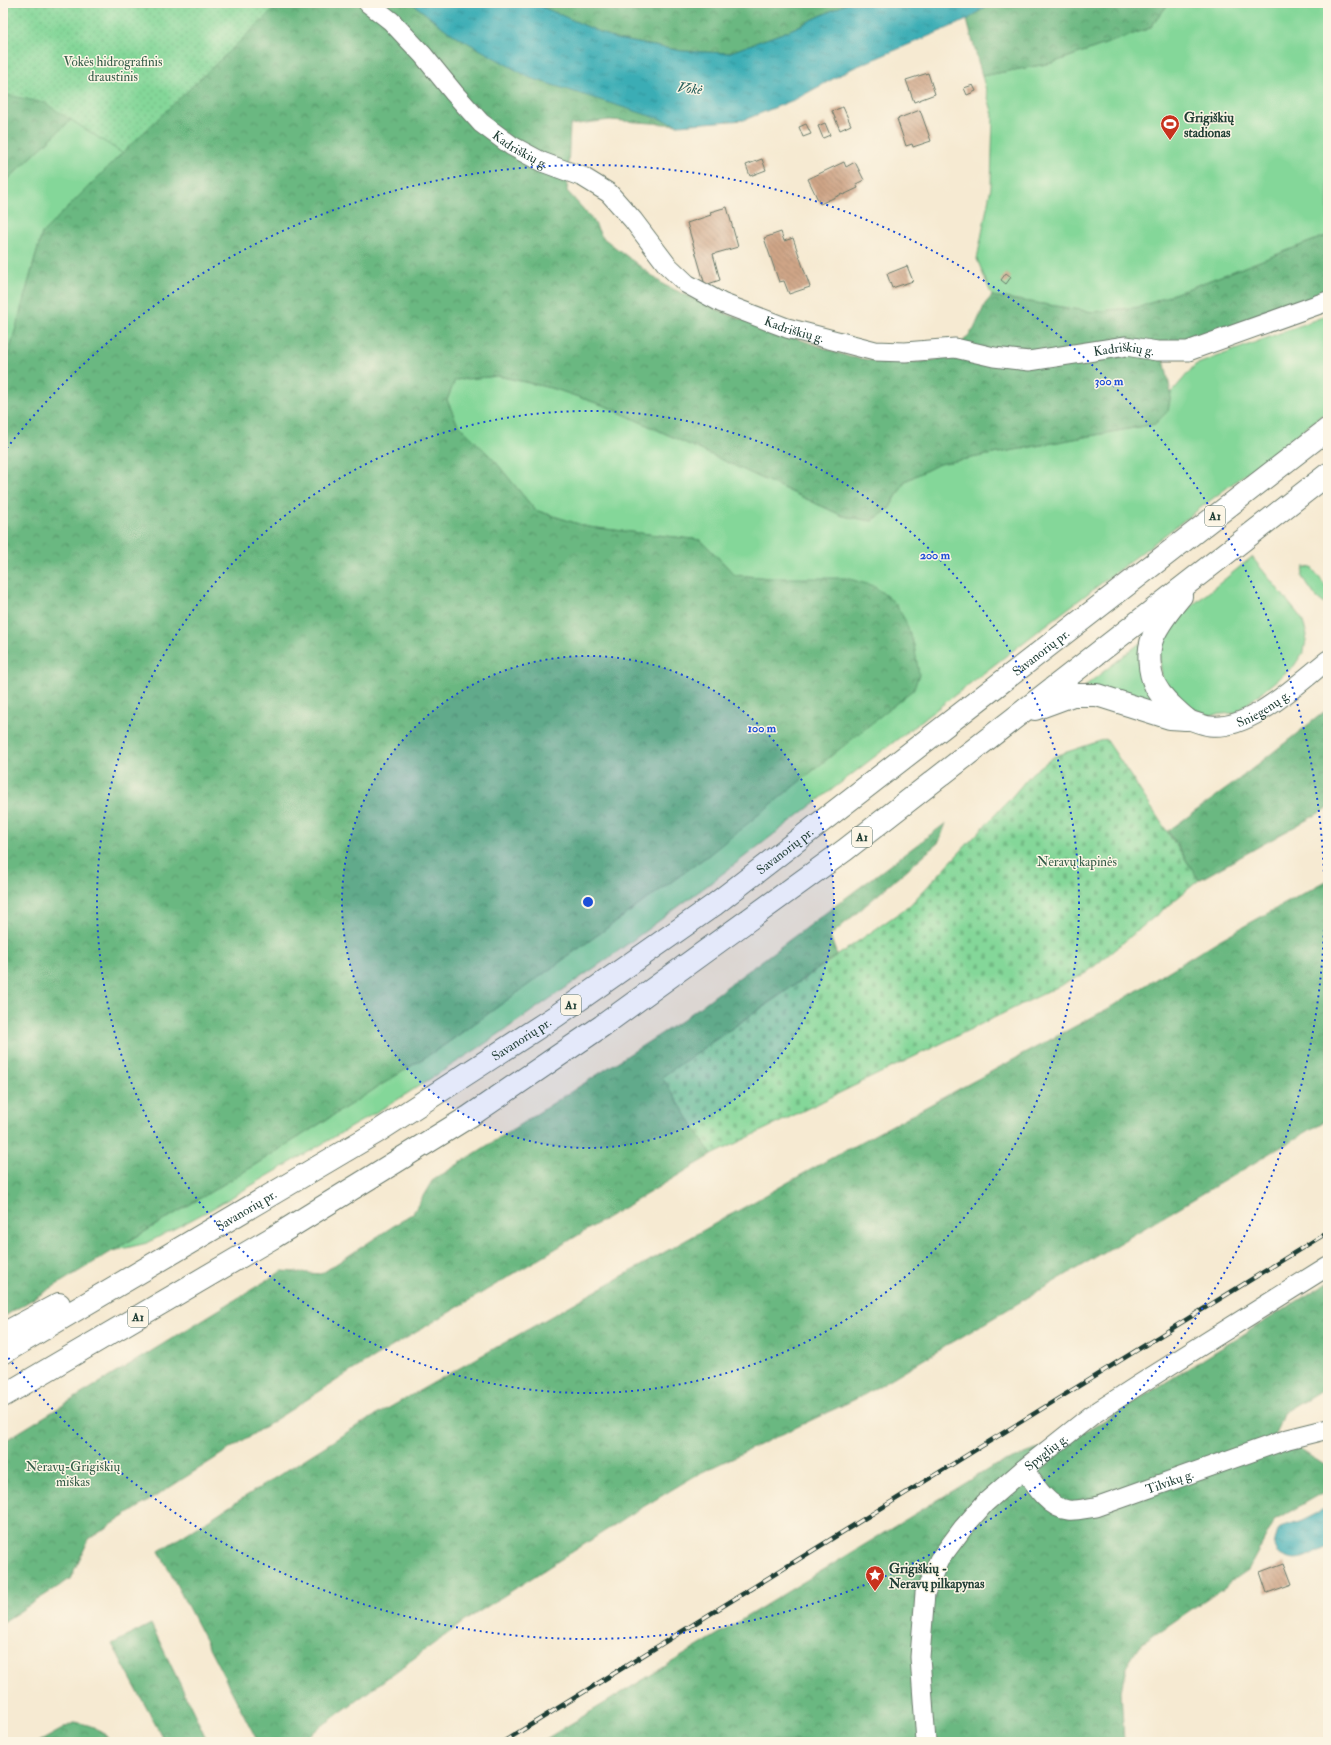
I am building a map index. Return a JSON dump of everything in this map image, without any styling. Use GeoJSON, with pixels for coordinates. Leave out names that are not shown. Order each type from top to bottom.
{"type":"FeatureCollection","features":[{"type":"Feature","properties":{"kind":"highway","name":"Savanorių pr."},"geometry":{"type":"LineString","coordinates":[[3,1353],[377,1132],[556,1016],[714,905],[1328,429]]}},
{"type":"Feature","properties":{"kind":"highway","name":"A1"},"geometry":{"type":"LineString","coordinates":[[3,1396],[274,1237],[470,1116],[602,1026],[845,850],[1328,474]]}},
{"type":"Feature","properties":{"kind":"highway"},"geometry":{"type":"LineString","coordinates":[[1186,719],[1168,703],[1156,686],[1150,672],[1150,654],[1152,638],[1174,604],[1204,570]]}},
{"type":"Feature","properties":{"kind":"highway"},"geometry":{"type":"LineString","coordinates":[[1014,717],[1073,695],[1097,695],[1170,718],[1186,719]]}},
{"type":"Feature","properties":{"kind":"highway"},"geometry":{"type":"LineString","coordinates":[[3,1334],[377,1132]]}},
{"type":"Feature","properties":{"kind":"street","name":"Kadriškių g."},"geometry":{"type":"LineString","coordinates":[[368,3],[391,21],[423,54],[454,93],[481,123],[512,146],[542,162],[583,176],[609,194],[633,220],[666,265],[687,284],[722,303],[787,328],[875,351],[906,352],[954,348],[994,357],[1030,361],[1126,346],[1157,351],[1188,351],[1328,301]]}},
{"type":"Feature","properties":{"kind":"street","name":"Sniegenų g."},"geometry":{"type":"LineString","coordinates":[[1186,719],[1210,726],[1235,724],[1254,716],[1328,660]]}},
{"type":"Feature","properties":{"kind":"street","name":"Spyglių g."},"geometry":{"type":"LineString","coordinates":[[926,1742],[920,1657],[925,1593],[939,1560],[963,1528],[985,1503],[1024,1468],[1092,1415],[1328,1266]]}},
{"type":"Feature","properties":{"kind":"street","name":"Tilvikų g."},"geometry":{"type":"LineString","coordinates":[[1024,1468],[1036,1487],[1051,1502],[1067,1510],[1096,1508],[1288,1439],[1328,1429]]}},
{"type":"Feature","properties":{"kind":"green space"},"geometry":{"type":"Polygon","coordinates":[[[3,3],[78,113],[3,184],[3,3]]]}},
{"type":"Feature","properties":{"kind":"green space","name":"Vokės hidrografinis draustinis"},"geometry":{"type":"Polygon","coordinates":[[[3,3],[280,3],[122,153],[45,103],[3,94],[3,3]]]}},
{"type":"Feature","properties":{"kind":"green space"},"geometry":{"type":"Polygon","coordinates":[[[268,3],[412,3],[449,32],[607,101],[679,125],[610,120],[570,125],[567,191],[593,220],[602,237],[664,285],[732,316],[850,357],[884,362],[914,362],[935,360],[952,354],[974,329],[985,304],[992,296],[1093,312],[1140,307],[1328,235],[1328,294],[1164,359],[1171,393],[1168,411],[1155,424],[939,464],[905,481],[889,509],[872,521],[843,516],[608,407],[555,389],[499,376],[455,380],[447,400],[457,423],[494,460],[535,510],[588,527],[701,540],[735,575],[770,578],[846,578],[874,586],[895,603],[905,620],[914,645],[919,674],[914,689],[710,854],[446,1044],[242,1173],[3,1317],[3,375],[42,233],[160,115],[268,3]]]}},
{"type":"Feature","properties":{"kind":"green space"},"geometry":{"type":"Polygon","coordinates":[[[533,3],[848,3],[788,31],[728,53],[682,51],[616,39],[533,3]]]}},
{"type":"Feature","properties":{"kind":"green space"},"geometry":{"type":"Polygon","coordinates":[[[991,3],[1169,3],[1150,28],[1052,63],[982,76],[967,20],[991,3]]]}},
{"type":"Feature","properties":{"kind":"green space","name":"Grigiškių stadionas"},"geometry":{"type":"Polygon","coordinates":[[[1169,3],[1328,3],[1328,235],[1140,307],[1093,312],[992,296],[977,259],[991,187],[993,115],[982,76],[1052,63],[1150,28],[1169,3]]]}},
{"type":"Feature","properties":{"kind":"green space"},"geometry":{"type":"Polygon","coordinates":[[[78,113],[160,115],[42,233],[3,375],[3,184],[78,113]]]}},
{"type":"Feature","properties":{"kind":"green space"},"geometry":{"type":"Polygon","coordinates":[[[1328,315],[1328,411],[709,884],[607,959],[483,1045],[397,1100],[208,1211],[147,1243],[113,1251],[242,1173],[446,1044],[710,854],[770,578],[735,575],[701,540],[588,527],[535,510],[494,460],[457,423],[447,400],[455,380],[498,376],[555,389],[608,407],[843,516],[872,521],[889,509],[905,481],[939,464],[1155,424],[1168,411],[1171,393],[1195,365],[1328,315]]]}},
{"type":"Feature","properties":{"kind":"green space"},"geometry":{"type":"Polygon","coordinates":[[[1252,557],[1302,619],[1307,635],[1304,651],[1294,666],[1236,713],[1209,715],[1184,705],[1163,687],[1158,643],[1172,622],[1252,557]]]}},
{"type":"Feature","properties":{"kind":"green space"},"geometry":{"type":"Polygon","coordinates":[[[1304,567],[1312,568],[1328,589],[1328,607],[1316,597],[1302,577],[1304,567]]]}},
{"type":"Feature","properties":{"kind":"green space"},"geometry":{"type":"Polygon","coordinates":[[[1140,643],[1158,707],[1085,686],[1140,643]]]}},
{"type":"Feature","properties":{"kind":"green space"},"geometry":{"type":"Polygon","coordinates":[[[1328,709],[1328,808],[1199,880],[1168,831],[1229,787],[1328,709]]]}},
{"type":"Feature","properties":{"kind":"green space","name":"Neravų kapinės"},"geometry":{"type":"Polygon","coordinates":[[[1106,739],[1199,880],[1086,973],[712,1155],[662,1077],[909,906],[1009,800],[1032,773],[1055,756],[1106,739]]]}},
{"type":"Feature","properties":{"kind":"green space","name":"Neravų-Grigiškių miškas"},"geometry":{"type":"Polygon","coordinates":[[[946,823],[939,842],[830,936],[837,955],[662,1077],[712,1155],[353,1370],[89,1539],[70,1579],[3,1622],[3,1442],[282,1271],[321,1274],[413,1213],[432,1181],[681,1021],[946,823]]]}},
{"type":"Feature","properties":{"kind":"green space"},"geometry":{"type":"Polygon","coordinates":[[[1328,880],[1328,1119],[862,1396],[698,1474],[633,1513],[466,1620],[300,1742],[258,1742],[159,1551],[357,1426],[826,1161],[1109,1008],[1221,939],[1328,880]]]}},
{"type":"Feature","properties":{"kind":"green space"},"geometry":{"type":"Polygon","coordinates":[[[1328,1282],[1328,1386],[1283,1413],[1275,1434],[1326,1466],[1328,1470],[1328,1490],[1275,1520],[1248,1570],[1140,1645],[1126,1667],[1121,1691],[1124,1742],[541,1742],[992,1467],[1092,1428],[1328,1282]]]}},
{"type":"Feature","properties":{"kind":"green space"},"geometry":{"type":"Polygon","coordinates":[[[151,1624],[208,1742],[165,1742],[112,1644],[151,1624]]]}},
{"type":"Feature","properties":{"kind":"green space"},"geometry":{"type":"Polygon","coordinates":[[[75,1722],[100,1730],[110,1742],[39,1742],[75,1722]]]}},
{"type":"Feature","properties":{"kind":"water","name":"Vokė"},"geometry":{"type":"Polygon","coordinates":[[[412,3],[533,3],[616,39],[682,51],[728,53],[788,31],[848,3],[991,3],[967,20],[853,68],[796,99],[744,120],[679,125],[530,78],[449,32],[412,3]]]}},
{"type":"Feature","properties":{"kind":"water"},"geometry":{"type":"Polygon","coordinates":[[[1328,1507],[1328,1547],[1298,1560],[1291,1560],[1277,1553],[1274,1546],[1278,1530],[1281,1527],[1302,1520],[1328,1507]]]}},
{"type":"Feature","properties":{"kind":"building"},"geometry":{"type":"Polygon","coordinates":[[[928,73],[935,94],[914,102],[906,80],[928,73]]]}},
{"type":"Feature","properties":{"kind":"building"},"geometry":{"type":"Polygon","coordinates":[[[973,85],[976,91],[967,95],[964,88],[973,85]]]}},
{"type":"Feature","properties":{"kind":"building"},"geometry":{"type":"Polygon","coordinates":[[[843,107],[851,125],[840,130],[832,111],[843,107]]]}},
{"type":"Feature","properties":{"kind":"building"},"geometry":{"type":"Polygon","coordinates":[[[920,110],[931,141],[913,147],[912,144],[906,146],[897,119],[920,110]]]}},
{"type":"Feature","properties":{"kind":"building"},"geometry":{"type":"Polygon","coordinates":[[[825,123],[830,135],[823,138],[818,126],[825,123]]]}},
{"type":"Feature","properties":{"kind":"building"},"geometry":{"type":"Polygon","coordinates":[[[806,124],[811,134],[803,137],[799,127],[806,124]]]}},
{"type":"Feature","properties":{"kind":"building"},"geometry":{"type":"Polygon","coordinates":[[[762,159],[766,170],[750,176],[746,165],[762,159]]]}},
{"type":"Feature","properties":{"kind":"building"},"geometry":{"type":"Polygon","coordinates":[[[844,162],[846,167],[855,162],[864,180],[856,184],[858,188],[820,204],[808,179],[844,162]]]}},
{"type":"Feature","properties":{"kind":"building"},"geometry":{"type":"Polygon","coordinates":[[[727,207],[738,247],[713,254],[720,280],[705,285],[687,223],[711,215],[710,212],[727,207]]]}},
{"type":"Feature","properties":{"kind":"building"},"geometry":{"type":"Polygon","coordinates":[[[781,232],[784,241],[793,238],[810,287],[789,294],[784,281],[779,282],[764,238],[781,232]]]}},
{"type":"Feature","properties":{"kind":"building"},"geometry":{"type":"Polygon","coordinates":[[[907,266],[913,281],[892,288],[887,274],[907,266]]]}},
{"type":"Feature","properties":{"kind":"building"},"geometry":{"type":"Polygon","coordinates":[[[1006,273],[1011,277],[1006,284],[1001,280],[1006,273]]]}},
{"type":"Feature","properties":{"kind":"building"},"geometry":{"type":"Polygon","coordinates":[[[1284,1563],[1292,1584],[1267,1593],[1260,1572],[1284,1563]]]}},
{"type":"Feature","properties":{"kind":"railway"},"geometry":{"type":"LineString","coordinates":[[503,1742],[1328,1232]]}},
{"type":"Feature","properties":{"kind":"place","name":"Grigiškių stadionas"},"geometry":{"type":"Point","coordinates":[1170,141]}},
{"type":"Feature","properties":{"kind":"place","name":"Grigiškių - Neravų pilkapynas"},"geometry":{"type":"Point","coordinates":[875,1592]}}]}
